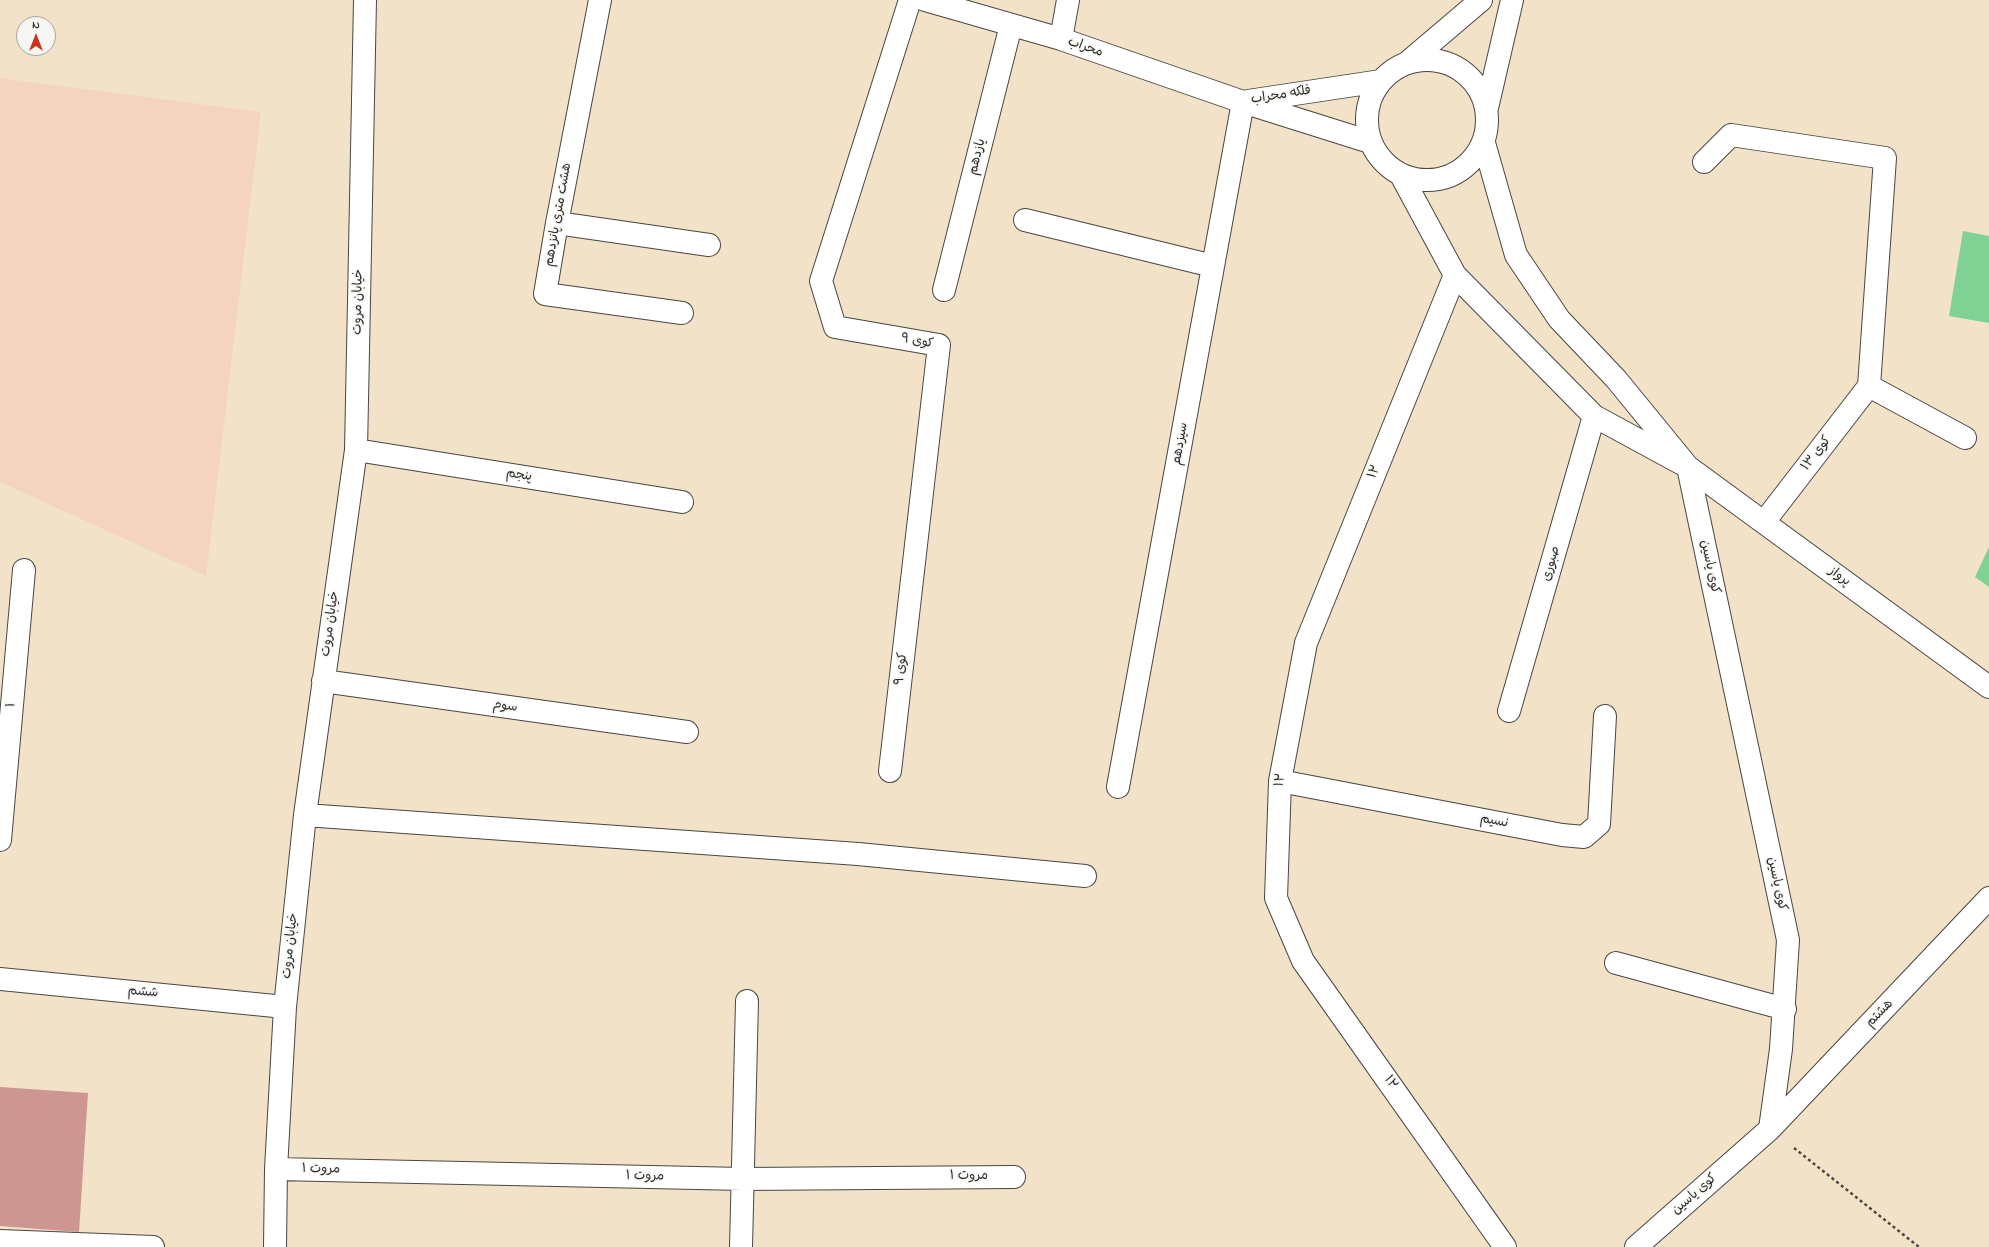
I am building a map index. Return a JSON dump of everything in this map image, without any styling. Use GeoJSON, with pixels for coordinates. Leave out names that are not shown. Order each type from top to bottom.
{"type":"FeatureCollection","features":[{"type":"Feature","properties":{"kind":"street","name":"خیابان مروت"},"geometry":{"type":"LineString","coordinates":[[275,1247],[276,1169],[285,1007],[305,815],[356,450],[365,0]]}},
{"type":"Feature","properties":{"kind":"street","name":"هشت متری پانزدهم"},"geometry":{"type":"LineString","coordinates":[[600,0],[557,223],[545,294],[682,313]]}},
{"type":"Feature","properties":{"kind":"street","name":"کوی ۹"},"geometry":{"type":"LineString","coordinates":[[890,771],[940,345],[835,327],[821,281],[910,0]]}},
{"type":"Feature","properties":{"kind":"street","name":"محراب"},"geometry":{"type":"LineString","coordinates":[[925,0],[1061,39],[1243,102]]}},
{"type":"Feature","properties":{"kind":"street"},"geometry":{"type":"LineString","coordinates":[[1061,39],[1068,0]]}},
{"type":"Feature","properties":{"kind":"street"},"geometry":{"type":"LineString","coordinates":[[1407,63],[1482,0]]}},
{"type":"Feature","properties":{"kind":"street"},"geometry":{"type":"LineString","coordinates":[[1487,108],[1479,89],[1466,73],[1448,63],[1428,59],[1407,63],[1392,70],[1381,81],[1372,95],[1367,110],[1366,126],[1370,142],[1378,156],[1388,167],[1401,175],[1420,180],[1440,179],[1459,172],[1474,160],[1484,142],[1488,125],[1487,108],[1512,0]]}},
{"type":"Feature","properties":{"kind":"street","name":"یازدهم"},"geometry":{"type":"LineString","coordinates":[[944,290],[1011,25]]}},
{"type":"Feature","properties":{"kind":"street","name":"فلکه محراب"},"geometry":{"type":"LineString","coordinates":[[1243,102],[1381,81]]}},
{"type":"Feature","properties":{"kind":"street","name":"فلکه محراب"},"geometry":{"type":"LineString","coordinates":[[1243,102],[1370,142]]}},
{"type":"Feature","properties":{"kind":"street","name":"سیزدهم"},"geometry":{"type":"LineString","coordinates":[[1118,787],[1243,102]]}},
{"type":"Feature","properties":{"kind":"street"},"geometry":{"type":"LineString","coordinates":[[1704,162],[1731,135],[1885,158],[1869,386],[1965,438]]}},
{"type":"Feature","properties":{"kind":"street"},"geometry":{"type":"LineString","coordinates":[[1484,142],[1516,255],[1559,319],[1616,379],[1688,467]]}},
{"type":"Feature","properties":{"kind":"street"},"geometry":{"type":"LineString","coordinates":[[1401,175],[1455,275],[1594,416],[1688,467]]}},
{"type":"Feature","properties":{"kind":"street"},"geometry":{"type":"LineString","coordinates":[[1025,220],[1213,266]]}},
{"type":"Feature","properties":{"kind":"street"},"geometry":{"type":"LineString","coordinates":[[557,223],[709,245]]}},
{"type":"Feature","properties":{"kind":"street","name":"۱۲"},"geometry":{"type":"LineString","coordinates":[[1455,275],[1306,643],[1280,781],[1276,898],[1304,961],[1505,1247]]}},
{"type":"Feature","properties":{"kind":"street","name":"کوی ۱۳"},"geometry":{"type":"LineString","coordinates":[[1764,522],[1869,386]]}},
{"type":"Feature","properties":{"kind":"street","name":"صبوری"},"geometry":{"type":"LineString","coordinates":[[1510,711],[1594,416]]}},
{"type":"Feature","properties":{"kind":"street","name":"پنجم"},"geometry":{"type":"LineString","coordinates":[[356,450],[682,502]]}},
{"type":"Feature","properties":{"kind":"street","name":"پرواز"},"geometry":{"type":"LineString","coordinates":[[1688,467],[1989,687]]}},
{"type":"Feature","properties":{"kind":"street","name":"کوی یاسین"},"geometry":{"type":"LineString","coordinates":[[1636,1247],[1770,1129],[1785,1009],[1788,940],[1688,467]]}},
{"type":"Feature","properties":{"kind":"street","name":"۱"},"geometry":{"type":"LineString","coordinates":[[0,840],[24,570]]}},
{"type":"Feature","properties":{"kind":"street","name":"سوم"},"geometry":{"type":"LineString","coordinates":[[323,681],[687,732]]}},
{"type":"Feature","properties":{"kind":"street","name":"نسیم"},"geometry":{"type":"LineString","coordinates":[[1280,781],[1562,835],[1584,836],[1599,824],[1605,716]]}},
{"type":"Feature","properties":{"kind":"street"},"geometry":{"type":"LineString","coordinates":[[305,815],[858,854],[1085,876]]}},
{"type":"Feature","properties":{"kind":"street","name":"هشتم"},"geometry":{"type":"LineString","coordinates":[[1770,1129],[1989,898]]}},
{"type":"Feature","properties":{"kind":"street"},"geometry":{"type":"LineString","coordinates":[[1616,963],[1785,1009]]}},
{"type":"Feature","properties":{"kind":"street","name":"ششم"},"geometry":{"type":"LineString","coordinates":[[0,979],[285,1007]]}},
{"type":"Feature","properties":{"kind":"street"},"geometry":{"type":"LineString","coordinates":[[742,1247],[747,1001]]}},
{"type":"Feature","properties":{"kind":"street","name":"مروت ۱"},"geometry":{"type":"LineString","coordinates":[[276,1169],[743,1179],[1014,1177]]}},
{"type":"Feature","properties":{"kind":"street"},"geometry":{"type":"LineString","coordinates":[[0,1241],[153,1247]]}},
{"type":"Feature","properties":{"kind":"path"},"geometry":{"type":"LineString","coordinates":[[1770,1129],[1919,1247]]}},
{"type":"Feature","properties":{"kind":"shaded area"},"geometry":{"type":"Polygon","coordinates":[[[0,78],[261,112],[206,576],[0,482],[0,78]]]}},
{"type":"Feature","properties":{"kind":"green space"},"geometry":{"type":"Polygon","coordinates":[[[1963,231],[1989,236],[1989,323],[1949,316],[1963,231]]]}},
{"type":"Feature","properties":{"kind":"green space"},"geometry":{"type":"Polygon","coordinates":[[[1989,547],[1989,587],[1975,577],[1989,547]]]}},
{"type":"Feature","properties":{"kind":"building"},"geometry":{"type":"Polygon","coordinates":[[[0,1087],[88,1093],[79,1232],[0,1226],[0,1087]]]}}]}
